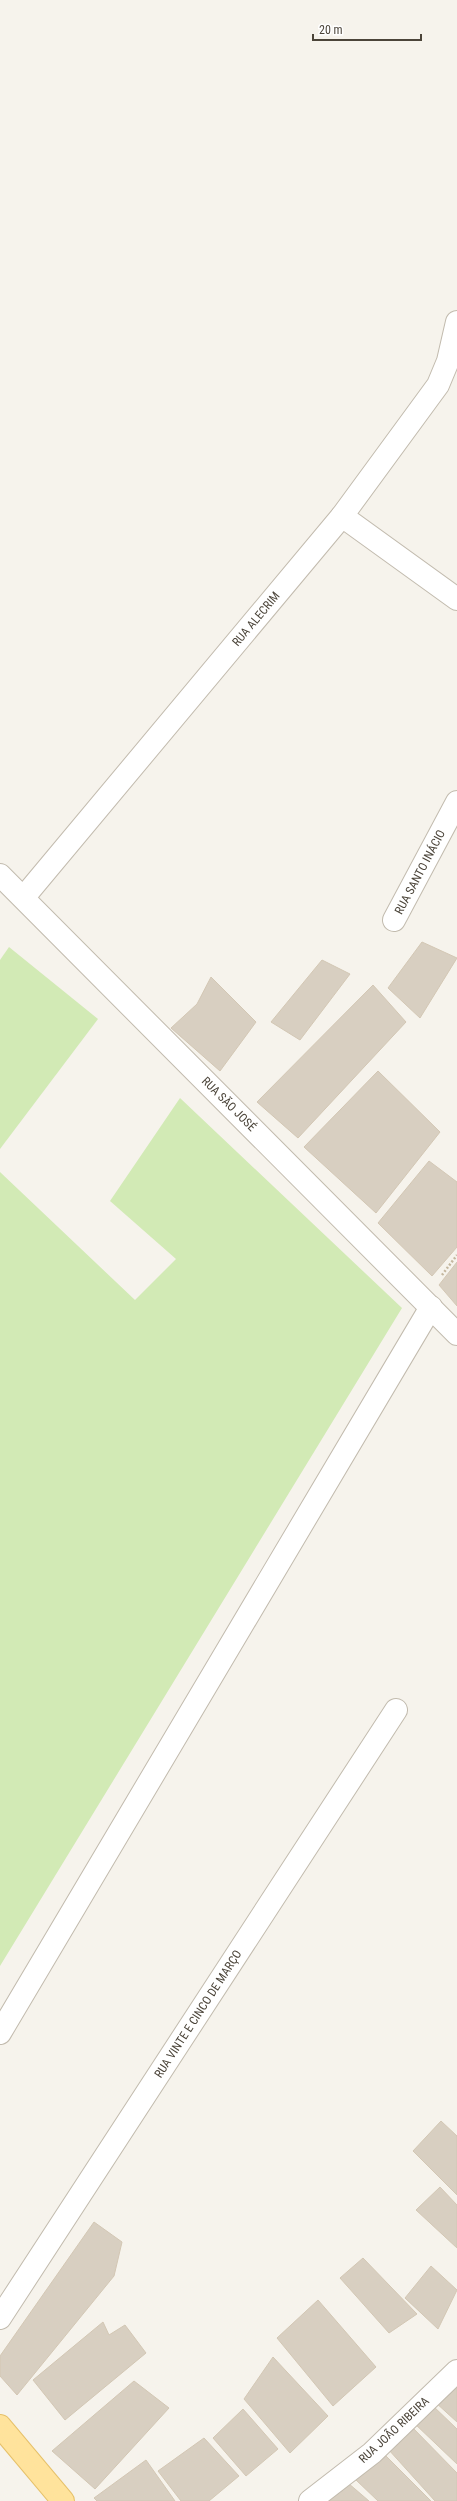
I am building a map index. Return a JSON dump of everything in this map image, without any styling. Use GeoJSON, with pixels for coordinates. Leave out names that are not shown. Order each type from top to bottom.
{"type":"FeatureCollection","features":[{"type":"Feature","properties":{"kind":"main road"},"geometry":{"type":"LineString","coordinates":[[0,2426],[63,2501]]}},
{"type":"Feature","properties":{"kind":"street","name":"RUA ALECRIM"},"geometry":{"type":"LineString","coordinates":[[24,897],[342,516],[438,385],[448,361],[457,322]]}},
{"type":"Feature","properties":{"kind":"street"},"geometry":{"type":"LineString","coordinates":[[342,516],[457,599]]}},
{"type":"Feature","properties":{"kind":"street","name":"RUA SANTO INÁCIO"},"geometry":{"type":"LineString","coordinates":[[394,920],[457,802]]}},
{"type":"Feature","properties":{"kind":"street","name":"RUA SÃO JOSÉ"},"geometry":{"type":"LineString","coordinates":[[0,875],[24,897],[457,1334]]}},
{"type":"Feature","properties":{"kind":"street"},"geometry":{"type":"LineString","coordinates":[[0,2034],[431,1307]]}},
{"type":"Feature","properties":{"kind":"street","name":"RUA VINTE E CINCO DE MARÇO"},"geometry":{"type":"LineString","coordinates":[[0,2318],[396,1710]]}},
{"type":"Feature","properties":{"kind":"street","name":"RUA JOÃO RIBEIRA"},"geometry":{"type":"LineString","coordinates":[[310,2501],[372,2453],[457,2371]]}},
{"type":"Feature","properties":{"kind":"green space"},"geometry":{"type":"Polygon","coordinates":[[[9,947],[98,1019],[0,1149],[0,960],[9,947]]]}},
{"type":"Feature","properties":{"kind":"green space"},"geometry":{"type":"Polygon","coordinates":[[[180,1098],[402,1308],[0,1966],[0,1172],[135,1300],[176,1259],[110,1201],[180,1098]]]}},
{"type":"Feature","properties":{"kind":"building"},"geometry":{"type":"Polygon","coordinates":[[[422,942],[457,958],[420,1018],[388,988],[422,942]]]}},
{"type":"Feature","properties":{"kind":"building"},"geometry":{"type":"Polygon","coordinates":[[[322,960],[350,974],[300,1040],[271,1022],[322,960]]]}},
{"type":"Feature","properties":{"kind":"building"},"geometry":{"type":"Polygon","coordinates":[[[211,977],[256,1022],[220,1071],[171,1028],[197,1004],[211,977]]]}},
{"type":"Feature","properties":{"kind":"building"},"geometry":{"type":"Polygon","coordinates":[[[373,985],[406,1022],[298,1138],[257,1102],[373,985]]]}},
{"type":"Feature","properties":{"kind":"building"},"geometry":{"type":"Polygon","coordinates":[[[378,1071],[440,1132],[376,1213],[304,1147],[378,1071]]]}},
{"type":"Feature","properties":{"kind":"building"},"geometry":{"type":"Polygon","coordinates":[[[429,1161],[457,1182],[457,1247],[432,1276],[378,1223],[429,1161]]]}},
{"type":"Feature","properties":{"kind":"building"},"geometry":{"type":"Polygon","coordinates":[[[457,1262],[457,1306],[439,1285],[457,1262]]]}},
{"type":"Feature","properties":{"kind":"building"},"geometry":{"type":"Polygon","coordinates":[[[441,2121],[457,2136],[457,2195],[413,2151],[441,2121]]]}},
{"type":"Feature","properties":{"kind":"building"},"geometry":{"type":"Polygon","coordinates":[[[440,2187],[457,2205],[457,2248],[416,2210],[440,2187]]]}},
{"type":"Feature","properties":{"kind":"building"},"geometry":{"type":"Polygon","coordinates":[[[94,2222],[122,2242],[114,2276],[17,2395],[0,2376],[0,2356],[94,2222]]]}},
{"type":"Feature","properties":{"kind":"building"},"geometry":{"type":"Polygon","coordinates":[[[363,2258],[417,2314],[389,2333],[340,2278],[363,2258]]]}},
{"type":"Feature","properties":{"kind":"building"},"geometry":{"type":"Polygon","coordinates":[[[431,2266],[457,2290],[438,2329],[405,2298],[431,2266]]]}},
{"type":"Feature","properties":{"kind":"building"},"geometry":{"type":"Polygon","coordinates":[[[318,2300],[376,2367],[333,2406],[277,2338],[318,2300]]]}},
{"type":"Feature","properties":{"kind":"building"},"geometry":{"type":"Polygon","coordinates":[[[103,2322],[109,2335],[125,2325],[146,2353],[65,2420],[33,2380],[103,2322]]]}},
{"type":"Feature","properties":{"kind":"building"},"geometry":{"type":"Polygon","coordinates":[[[273,2357],[328,2416],[290,2453],[244,2399],[273,2357]]]}},
{"type":"Feature","properties":{"kind":"building"},"geometry":{"type":"Polygon","coordinates":[[[457,2380],[457,2422],[435,2402],[457,2380]]]}},
{"type":"Feature","properties":{"kind":"building"},"geometry":{"type":"Polygon","coordinates":[[[134,2381],[169,2408],[95,2489],[52,2451],[134,2381]]]}},
{"type":"Feature","properties":{"kind":"building"},"geometry":{"type":"Polygon","coordinates":[[[431,2404],[457,2429],[457,2464],[414,2423],[431,2404]]]}},
{"type":"Feature","properties":{"kind":"building"},"geometry":{"type":"Polygon","coordinates":[[[243,2409],[278,2449],[246,2476],[213,2438],[243,2409]]]}},
{"type":"Feature","properties":{"kind":"building"},"geometry":{"type":"Polygon","coordinates":[[[412,2427],[457,2473],[457,2501],[435,2501],[388,2449],[412,2427]]]}},
{"type":"Feature","properties":{"kind":"building"},"geometry":{"type":"Polygon","coordinates":[[[204,2438],[239,2476],[209,2501],[181,2501],[158,2471],[204,2438]]]}},
{"type":"Feature","properties":{"kind":"building"},"geometry":{"type":"Polygon","coordinates":[[[383,2453],[431,2501],[378,2501],[356,2480],[383,2453]]]}},
{"type":"Feature","properties":{"kind":"building"},"geometry":{"type":"Polygon","coordinates":[[[146,2460],[175,2501],[97,2501],[94,2498],[146,2460]]]}},
{"type":"Feature","properties":{"kind":"building"},"geometry":{"type":"Polygon","coordinates":[[[348,2483],[369,2501],[325,2501],[348,2483]]]}}]}
